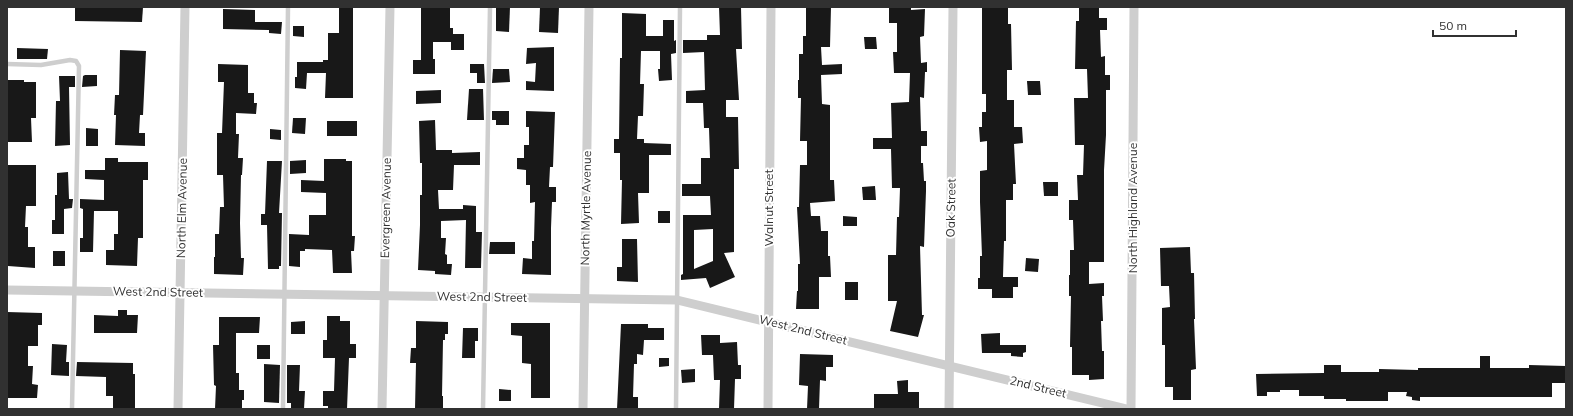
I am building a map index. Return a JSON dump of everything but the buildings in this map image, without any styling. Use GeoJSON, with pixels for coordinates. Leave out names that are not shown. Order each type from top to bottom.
{"type":"FeatureCollection","features":[{"type":"Feature","properties":{"kind":"street","name":"North Elm Avenue"},"geometry":{"type":"LineString","coordinates":[[178,409],[185,7]]}},
{"type":"Feature","properties":{"kind":"street","name":"Evergreen Avenue"},"geometry":{"type":"LineString","coordinates":[[382,409],[390,7]]}},
{"type":"Feature","properties":{"kind":"street","name":"North Myrtle Avenue"},"geometry":{"type":"LineString","coordinates":[[583,409],[589,7]]}},
{"type":"Feature","properties":{"kind":"street","name":"Walnut Street"},"geometry":{"type":"LineString","coordinates":[[768,409],[771,7]]}},
{"type":"Feature","properties":{"kind":"street","name":"Oak Street"},"geometry":{"type":"LineString","coordinates":[[949,409],[953,7]]}},
{"type":"Feature","properties":{"kind":"street","name":"North Highland Avenue"},"geometry":{"type":"LineString","coordinates":[[1131,409],[1134,7]]}},
{"type":"Feature","properties":{"kind":"street","name":"West 2nd Street"},"geometry":{"type":"LineString","coordinates":[[7,290],[677,300],[949,366]]}},
{"type":"Feature","properties":{"kind":"street","name":"2nd Street"},"geometry":{"type":"LineString","coordinates":[[949,366],[1127,409]]}},
{"type":"Feature","properties":{"kind":"lane"},"geometry":{"type":"LineString","coordinates":[[283,409],[288,7]]}},
{"type":"Feature","properties":{"kind":"lane"},"geometry":{"type":"LineString","coordinates":[[483,409],[490,7]]}},
{"type":"Feature","properties":{"kind":"lane"},"geometry":{"type":"LineString","coordinates":[[676,409],[680,7]]}},
{"type":"Feature","properties":{"kind":"lane"},"geometry":{"type":"LineString","coordinates":[[7,64],[41,65],[70,60],[76,61],[78,66],[72,409]]}}]}
